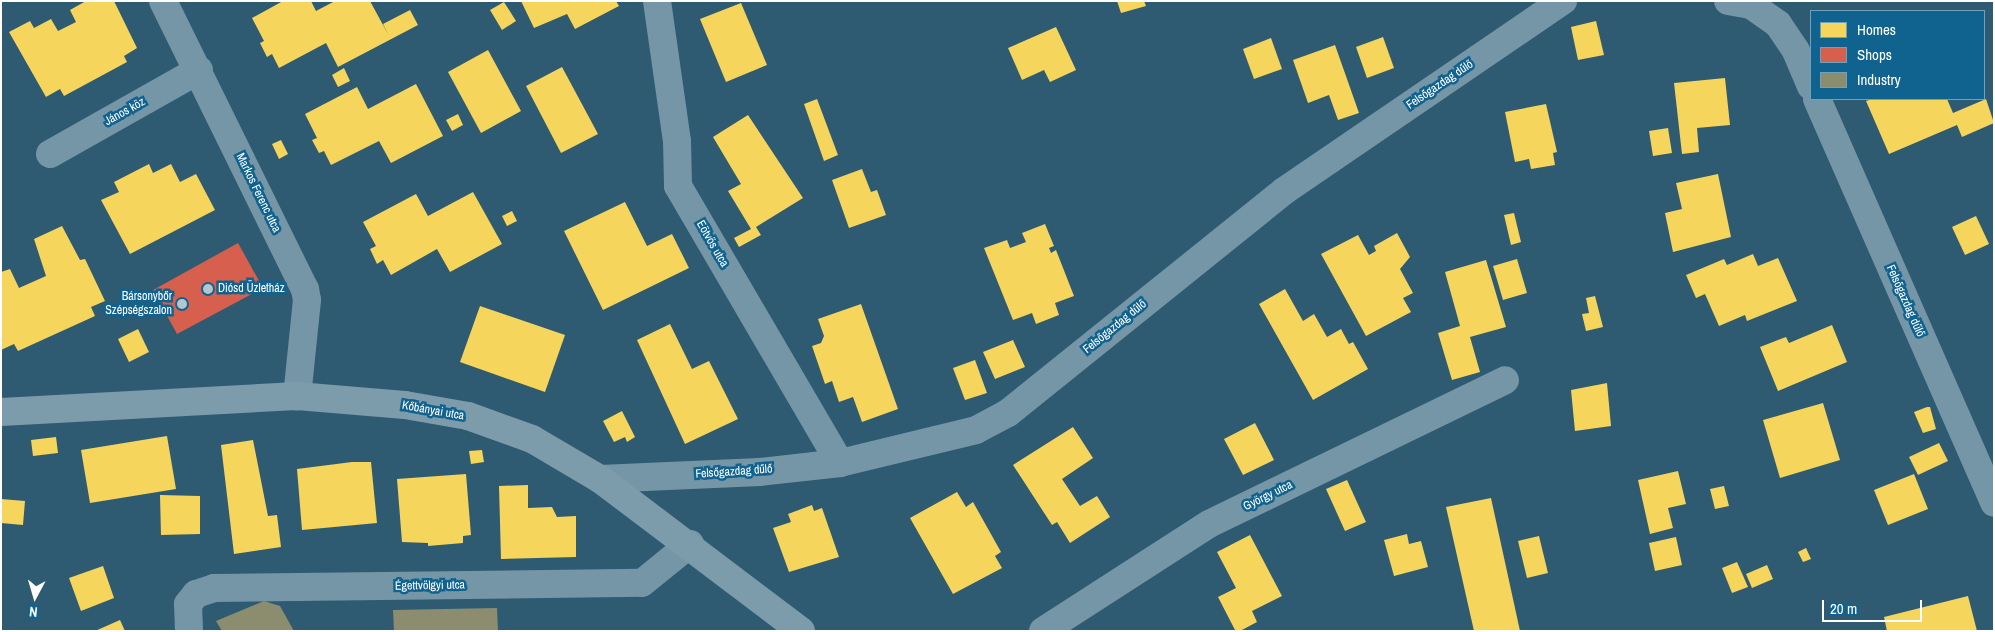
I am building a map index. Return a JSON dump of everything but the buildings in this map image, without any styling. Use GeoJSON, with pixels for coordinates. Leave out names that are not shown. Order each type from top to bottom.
{"type":"FeatureCollection","features":[{"type":"Feature","properties":{"kind":"street","name":"Markos Ferenc utca"},"geometry":{"type":"LineString","coordinates":[[163,1],[199,70],[305,289],[308,300],[297,396]]}},
{"type":"Feature","properties":{"kind":"street","name":"Eötvös utca"},"geometry":{"type":"LineString","coordinates":[[657,1],[677,141],[678,186],[840,463]]}},
{"type":"Feature","properties":{"kind":"street","name":"Felsőgazdag dűlő"},"geometry":{"type":"LineString","coordinates":[[600,479],[760,472],[840,463],[976,430],[1008,413],[1284,191],[1563,1]]}},
{"type":"Feature","properties":{"kind":"street"},"geometry":{"type":"LineString","coordinates":[[1728,1],[1751,5],[1778,24],[1796,51],[1810,84]]}},
{"type":"Feature","properties":{"kind":"street","name":"János köz"},"geometry":{"type":"LineString","coordinates":[[50,154],[199,70]]}},
{"type":"Feature","properties":{"kind":"street","name":"Felsőgazdag dűlő"},"geometry":{"type":"LineString","coordinates":[[1817,100],[1994,504]]}},
{"type":"Feature","properties":{"kind":"street","name":"György utca"},"geometry":{"type":"LineString","coordinates":[[1043,631],[1209,524],[1505,380]]}},
{"type":"Feature","properties":{"kind":"street","name":"Kőbányai utca"},"geometry":{"type":"LineString","coordinates":[[1,412],[297,396],[405,405],[468,416],[532,439],[600,479],[690,544],[800,631]]}},
{"type":"Feature","properties":{"kind":"street","name":"Égettvölgyi utca"},"geometry":{"type":"LineString","coordinates":[[189,631],[188,604],[196,594],[214,588],[642,584],[690,544]]}},
{"type":"Feature","properties":{"kind":"place","name":"Diósd Üzletház"},"geometry":{"type":"Point","coordinates":[208,289]}},
{"type":"Feature","properties":{"kind":"place","name":"Bársonybőr Szépségszalon"},"geometry":{"type":"Point","coordinates":[182,304]}}]}
